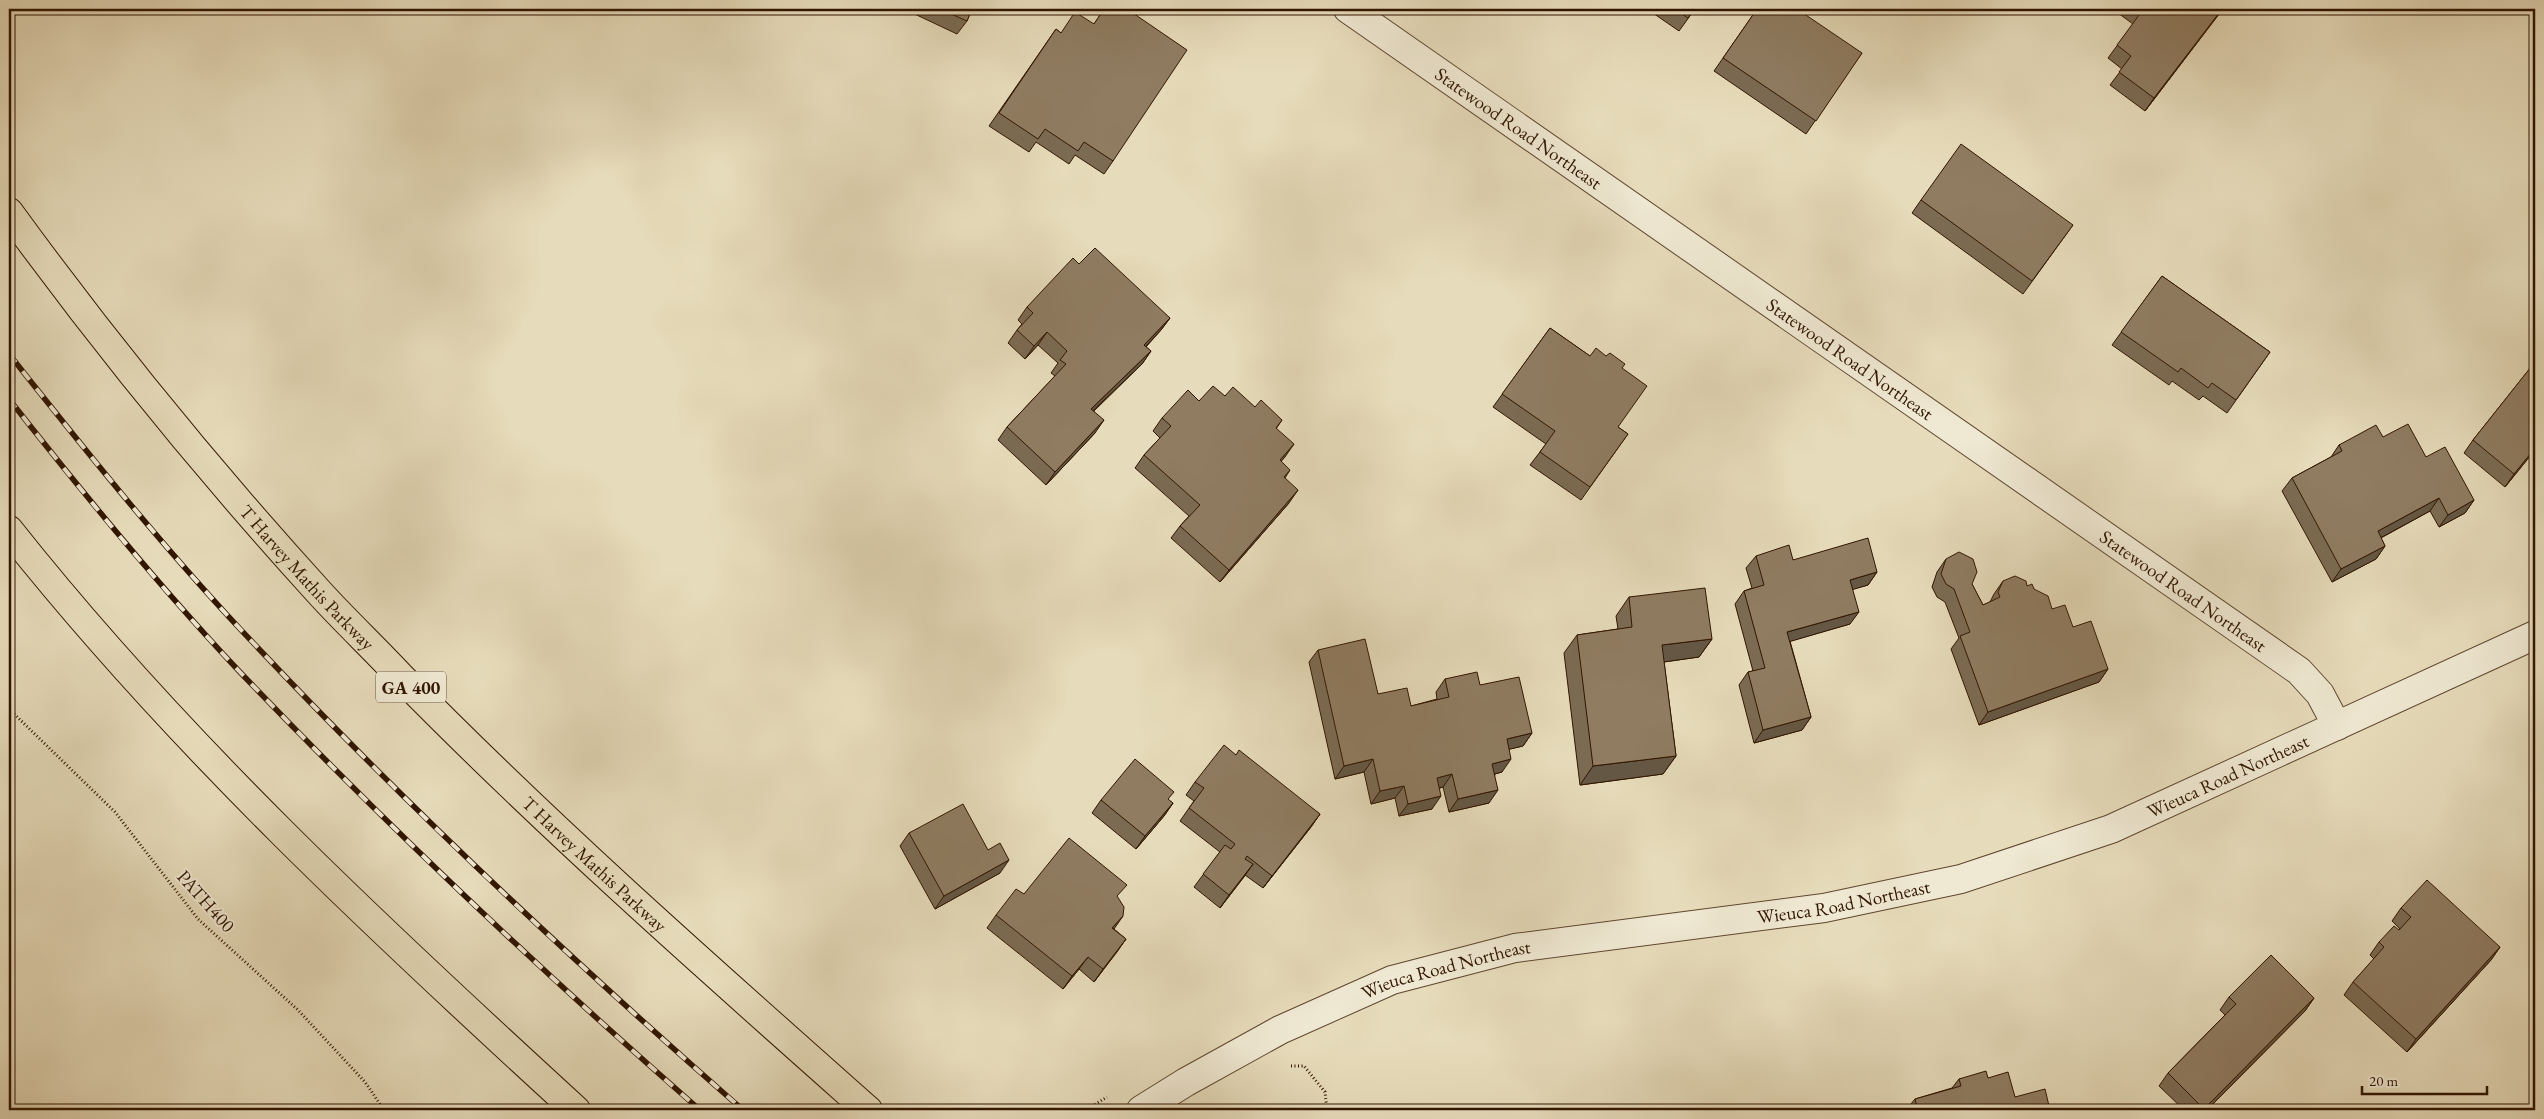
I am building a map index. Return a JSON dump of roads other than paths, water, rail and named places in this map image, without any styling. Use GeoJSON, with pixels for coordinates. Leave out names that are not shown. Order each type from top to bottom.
{"type":"FeatureCollection","features":[{"type":"Feature","properties":{"kind":"highway","name":"T Harvey Mathis Parkway"},"geometry":{"type":"LineString","coordinates":[[9,212],[73,300],[193,449],[319,592],[454,730],[591,861],[868,1110]]}},
{"type":"Feature","properties":{"kind":"highway"},"geometry":{"type":"LineString","coordinates":[[9,530],[43,573],[176,723],[325,876],[576,1110]]}},
{"type":"Feature","properties":{"kind":"street","name":"Statewood Road Northeast"},"geometry":{"type":"LineString","coordinates":[[1348,9],[2299,671],[2320,694],[2337,726]]}},
{"type":"Feature","properties":{"kind":"street","name":"Wieuca Road Northeast"},"geometry":{"type":"LineString","coordinates":[[1141,1110],[1186,1082],[1280,1030],[1392,980],[1515,948],[1824,908],[1961,879],[2111,829],[2535,635]]}},
{"type":"Feature","properties":{"kind":"railway"},"geometry":{"type":"LineString","coordinates":[[9,354],[100,467],[194,578],[317,709],[495,885],[618,999],[743,1110]]}},
{"type":"Feature","properties":{"kind":"railway"},"geometry":{"type":"LineString","coordinates":[[9,399],[149,571],[238,670],[293,727],[522,950],[700,1110]]}}]}
